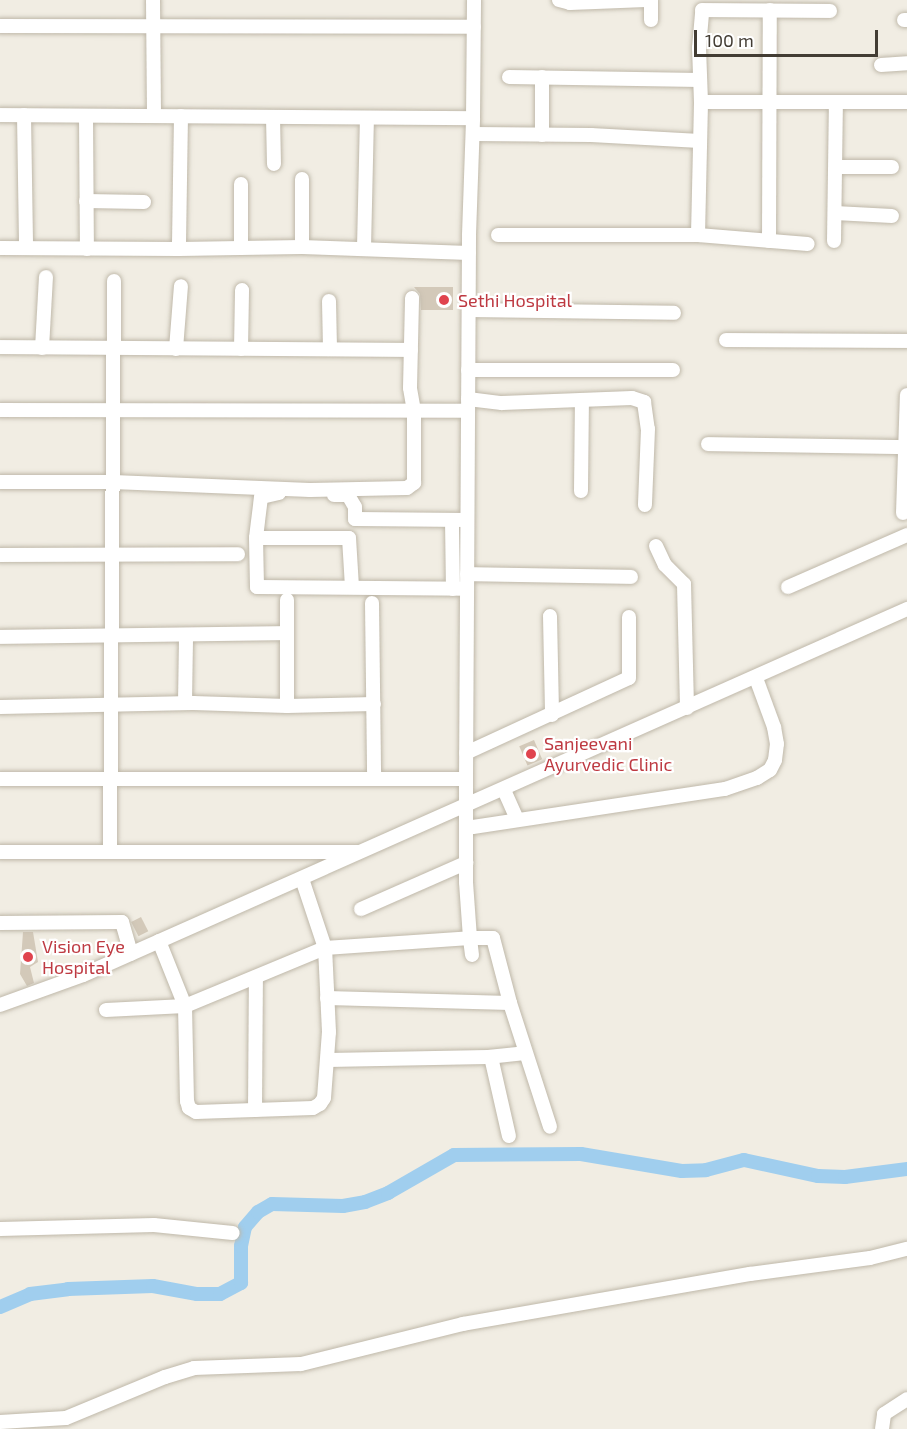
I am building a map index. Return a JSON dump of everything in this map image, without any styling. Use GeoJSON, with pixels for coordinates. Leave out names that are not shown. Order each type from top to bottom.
{"type":"FeatureCollection","features":[{"type":"Feature","properties":{"kind":"street"},"geometry":{"type":"LineString","coordinates":[[153,0],[154,116]]}},
{"type":"Feature","properties":{"kind":"street"},"geometry":{"type":"LineString","coordinates":[[457,589],[467,574],[469,253],[474,0]]}},
{"type":"Feature","properties":{"kind":"street"},"geometry":{"type":"LineString","coordinates":[[559,0],[570,3],[646,0]]}},
{"type":"Feature","properties":{"kind":"street"},"geometry":{"type":"LineString","coordinates":[[651,0],[651,20]]}},
{"type":"Feature","properties":{"kind":"street"},"geometry":{"type":"LineString","coordinates":[[698,235],[702,10],[830,11]]}},
{"type":"Feature","properties":{"kind":"street"},"geometry":{"type":"LineString","coordinates":[[769,241],[770,10]]}},
{"type":"Feature","properties":{"kind":"street"},"geometry":{"type":"LineString","coordinates":[[0,26],[474,27]]}},
{"type":"Feature","properties":{"kind":"street"},"geometry":{"type":"LineString","coordinates":[[881,65],[907,63]]}},
{"type":"Feature","properties":{"kind":"street"},"geometry":{"type":"LineString","coordinates":[[509,77],[700,80]]}},
{"type":"Feature","properties":{"kind":"street"},"geometry":{"type":"LineString","coordinates":[[542,77],[542,135]]}},
{"type":"Feature","properties":{"kind":"street"},"geometry":{"type":"LineString","coordinates":[[701,102],[907,102]]}},
{"type":"Feature","properties":{"kind":"street"},"geometry":{"type":"LineString","coordinates":[[834,241],[836,102]]}},
{"type":"Feature","properties":{"kind":"street"},"geometry":{"type":"LineString","coordinates":[[0,115],[473,118]]}},
{"type":"Feature","properties":{"kind":"street"},"geometry":{"type":"LineString","coordinates":[[24,115],[26,248]]}},
{"type":"Feature","properties":{"kind":"street"},"geometry":{"type":"LineString","coordinates":[[86,116],[87,249]]}},
{"type":"Feature","properties":{"kind":"street"},"geometry":{"type":"LineString","coordinates":[[178,249],[181,116]]}},
{"type":"Feature","properties":{"kind":"street"},"geometry":{"type":"LineString","coordinates":[[273,117],[274,164]]}},
{"type":"Feature","properties":{"kind":"street"},"geometry":{"type":"LineString","coordinates":[[364,248],[367,117]]}},
{"type":"Feature","properties":{"kind":"street"},"geometry":{"type":"LineString","coordinates":[[473,134],[591,135],[700,141]]}},
{"type":"Feature","properties":{"kind":"street"},"geometry":{"type":"LineString","coordinates":[[836,168],[892,167]]}},
{"type":"Feature","properties":{"kind":"street"},"geometry":{"type":"LineString","coordinates":[[302,179],[302,247]]}},
{"type":"Feature","properties":{"kind":"street"},"geometry":{"type":"LineString","coordinates":[[241,184],[241,248]]}},
{"type":"Feature","properties":{"kind":"street"},"geometry":{"type":"LineString","coordinates":[[87,201],[144,202]]}},
{"type":"Feature","properties":{"kind":"street"},"geometry":{"type":"LineString","coordinates":[[835,213],[892,216]]}},
{"type":"Feature","properties":{"kind":"street"},"geometry":{"type":"LineString","coordinates":[[498,235],[698,235],[808,244]]}},
{"type":"Feature","properties":{"kind":"street"},"geometry":{"type":"LineString","coordinates":[[0,248],[302,247],[469,253]]}},
{"type":"Feature","properties":{"kind":"street"},"geometry":{"type":"LineString","coordinates":[[42,348],[46,278]]}},
{"type":"Feature","properties":{"kind":"street"},"geometry":{"type":"LineString","coordinates":[[110,851],[114,281]]}},
{"type":"Feature","properties":{"kind":"street"},"geometry":{"type":"LineString","coordinates":[[176,348],[181,286]]}},
{"type":"Feature","properties":{"kind":"street"},"geometry":{"type":"LineString","coordinates":[[241,349],[242,290]]}},
{"type":"Feature","properties":{"kind":"street"},"geometry":{"type":"LineString","coordinates":[[0,482],[113,482],[310,490],[407,489],[414,483],[414,411],[410,388],[412,298]]}},
{"type":"Feature","properties":{"kind":"street"},"geometry":{"type":"LineString","coordinates":[[329,301],[330,350]]}},
{"type":"Feature","properties":{"kind":"street"},"geometry":{"type":"LineString","coordinates":[[469,310],[674,312]]}},
{"type":"Feature","properties":{"kind":"street"},"geometry":{"type":"LineString","coordinates":[[726,340],[907,341]]}},
{"type":"Feature","properties":{"kind":"street"},"geometry":{"type":"LineString","coordinates":[[0,347],[411,350]]}},
{"type":"Feature","properties":{"kind":"street"},"geometry":{"type":"LineString","coordinates":[[468,370],[673,370]]}},
{"type":"Feature","properties":{"kind":"street"},"geometry":{"type":"LineString","coordinates":[[903,513],[907,395]]}},
{"type":"Feature","properties":{"kind":"street"},"geometry":{"type":"LineString","coordinates":[[0,410],[414,411],[468,405],[632,398],[644,402],[648,429],[645,505]]}},
{"type":"Feature","properties":{"kind":"street"},"geometry":{"type":"LineString","coordinates":[[581,491],[582,401]]}},
{"type":"Feature","properties":{"kind":"street"},"geometry":{"type":"LineString","coordinates":[[708,444],[905,447]]}},
{"type":"Feature","properties":{"kind":"street"},"geometry":{"type":"LineString","coordinates":[[352,587],[349,538],[355,519],[355,507],[348,495],[273,493],[261,497],[256,538],[257,587],[457,589]]}},
{"type":"Feature","properties":{"kind":"street"},"geometry":{"type":"LineString","coordinates":[[355,519],[467,520]]}},
{"type":"Feature","properties":{"kind":"street"},"geometry":{"type":"LineString","coordinates":[[450,520],[457,589],[466,753],[466,863],[472,955]]}},
{"type":"Feature","properties":{"kind":"street"},"geometry":{"type":"LineString","coordinates":[[788,587],[907,535]]}},
{"type":"Feature","properties":{"kind":"street"},"geometry":{"type":"LineString","coordinates":[[256,538],[349,538]]}},
{"type":"Feature","properties":{"kind":"street"},"geometry":{"type":"LineString","coordinates":[[656,546],[665,565],[684,584],[687,708]]}},
{"type":"Feature","properties":{"kind":"street"},"geometry":{"type":"LineString","coordinates":[[0,555],[238,554]]}},
{"type":"Feature","properties":{"kind":"street"},"geometry":{"type":"LineString","coordinates":[[467,574],[631,577]]}},
{"type":"Feature","properties":{"kind":"street"},"geometry":{"type":"LineString","coordinates":[[287,600],[287,706]]}},
{"type":"Feature","properties":{"kind":"street"},"geometry":{"type":"LineString","coordinates":[[372,603],[374,779]]}},
{"type":"Feature","properties":{"kind":"street"},"geometry":{"type":"LineString","coordinates":[[0,1005],[131,954],[907,609]]}},
{"type":"Feature","properties":{"kind":"street"},"geometry":{"type":"LineString","coordinates":[[550,616],[552,715]]}},
{"type":"Feature","properties":{"kind":"street"},"geometry":{"type":"LineString","coordinates":[[466,753],[629,678],[628,617]]}},
{"type":"Feature","properties":{"kind":"street"},"geometry":{"type":"LineString","coordinates":[[0,637],[286,633]]}},
{"type":"Feature","properties":{"kind":"street"},"geometry":{"type":"LineString","coordinates":[[185,703],[186,636]]}},
{"type":"Feature","properties":{"kind":"street"},"geometry":{"type":"LineString","coordinates":[[473,827],[725,789],[757,778],[770,771],[775,760],[777,744],[774,727],[756,678]]}},
{"type":"Feature","properties":{"kind":"street"},"geometry":{"type":"LineString","coordinates":[[0,707],[111,707],[185,703],[287,706],[374,704]]}},
{"type":"Feature","properties":{"kind":"street"},"geometry":{"type":"LineString","coordinates":[[0,779],[466,779]]}},
{"type":"Feature","properties":{"kind":"street"},"geometry":{"type":"LineString","coordinates":[[504,790],[517,819]]}},
{"type":"Feature","properties":{"kind":"street"},"geometry":{"type":"LineString","coordinates":[[0,852],[362,852]]}},
{"type":"Feature","properties":{"kind":"street"},"geometry":{"type":"LineString","coordinates":[[361,909],[466,863]]}},
{"type":"Feature","properties":{"kind":"street"},"geometry":{"type":"LineString","coordinates":[[159,941],[185,1006],[189,1108],[196,1112],[314,1108],[324,1098],[328,1060],[325,948],[302,879]]}},
{"type":"Feature","properties":{"kind":"street"},"geometry":{"type":"LineString","coordinates":[[0,923],[122,922],[131,954]]}},
{"type":"Feature","properties":{"kind":"street"},"geometry":{"type":"LineString","coordinates":[[106,1010],[185,1006],[325,948],[493,938],[496,942],[510,1003],[525,1053],[550,1127]]}},
{"type":"Feature","properties":{"kind":"street"},"geometry":{"type":"LineString","coordinates":[[255,1110],[256,977]]}},
{"type":"Feature","properties":{"kind":"street"},"geometry":{"type":"LineString","coordinates":[[327,998],[510,1003]]}},
{"type":"Feature","properties":{"kind":"street"},"geometry":{"type":"LineString","coordinates":[[328,1060],[491,1057],[525,1053]]}},
{"type":"Feature","properties":{"kind":"street"},"geometry":{"type":"LineString","coordinates":[[491,1057],[509,1136]]}},
{"type":"Feature","properties":{"kind":"street"},"geometry":{"type":"LineString","coordinates":[[0,1229],[154,1226],[233,1233]]}},
{"type":"Feature","properties":{"kind":"street"},"geometry":{"type":"LineString","coordinates":[[0,1422],[66,1418],[165,1377],[194,1368],[301,1364],[463,1324],[761,1272],[870,1258],[907,1249]]}},
{"type":"Feature","properties":{"kind":"street"},"geometry":{"type":"LineString","coordinates":[[882,1429],[884,1414],[907,1399]]}},
{"type":"Feature","properties":{"kind":"building"},"geometry":{"type":"Polygon","coordinates":[[[414,287],[453,287],[453,310],[421,310],[420,294],[414,287]]]}},
{"type":"Feature","properties":{"kind":"building"},"geometry":{"type":"Polygon","coordinates":[[[534,740],[542,759],[527,766],[519,746],[534,740]]]}},
{"type":"Feature","properties":{"kind":"building"},"geometry":{"type":"Polygon","coordinates":[[[141,917],[148,931],[138,936],[131,922],[141,917]]]}},
{"type":"Feature","properties":{"kind":"building"},"geometry":{"type":"Polygon","coordinates":[[[23,932],[33,932],[38,962],[30,967],[34,983],[27,986],[20,974],[23,932]]]}},
{"type":"Feature","properties":{"kind":"waterway"},"geometry":{"type":"LineString","coordinates":[[0,1307],[30,1294],[68,1289],[153,1286],[197,1294],[220,1294],[241,1283],[241,1246],[245,1227],[258,1212],[272,1204],[343,1206],[365,1202],[388,1193],[454,1155],[581,1154],[682,1171],[706,1170],[744,1160],[818,1176],[845,1177],[907,1169]]}},
{"type":"Feature","properties":{"kind":"place","name":"Sethi Hospital"},"geometry":{"type":"Point","coordinates":[444,300]}},
{"type":"Feature","properties":{"kind":"place","name":"Sanjeevani Ayurvedic Clinic"},"geometry":{"type":"Point","coordinates":[531,754]}},
{"type":"Feature","properties":{"kind":"place","name":"Vision Eye Hospital"},"geometry":{"type":"Point","coordinates":[28,957]}}]}
